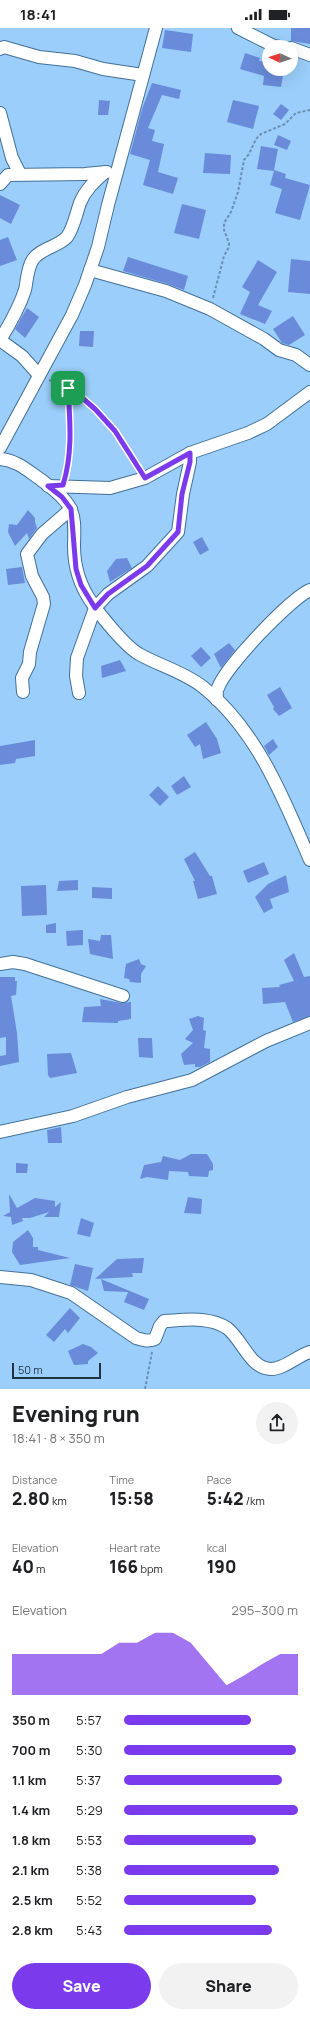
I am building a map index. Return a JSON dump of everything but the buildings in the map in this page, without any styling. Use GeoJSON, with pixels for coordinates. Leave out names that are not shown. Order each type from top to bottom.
{"type":"FeatureCollection","features":[{"type":"Feature","properties":{"kind":"street"},"geometry":{"type":"LineString","coordinates":[[0,448],[72,315],[90,270],[98,247],[111,172],[143,75],[156,28]]}},
{"type":"Feature","properties":{"kind":"street"},"geometry":{"type":"LineString","coordinates":[[238,28],[262,40]]}},
{"type":"Feature","properties":{"kind":"street"},"geometry":{"type":"LineString","coordinates":[[0,49],[4,47],[39,57],[75,61],[103,69],[143,75]]}},
{"type":"Feature","properties":{"kind":"street"},"geometry":{"type":"LineString","coordinates":[[298,51],[310,56]]}},
{"type":"Feature","properties":{"kind":"street"},"geometry":{"type":"LineString","coordinates":[[0,113],[12,158],[20,174]]}},
{"type":"Feature","properties":{"kind":"street"},"geometry":{"type":"LineString","coordinates":[[0,184],[8,174],[85,174],[111,172]]}},
{"type":"Feature","properties":{"kind":"street"},"geometry":{"type":"LineString","coordinates":[[39,375],[22,356],[0,340],[15,315],[25,290],[28,270],[34,258],[57,245],[67,236],[75,221],[80,202],[88,190],[111,172]]}},
{"type":"Feature","properties":{"kind":"street"},"geometry":{"type":"LineString","coordinates":[[90,270],[166,291],[210,309],[258,335],[279,350],[296,356],[310,365]]}},
{"type":"Feature","properties":{"kind":"street"},"geometry":{"type":"LineString","coordinates":[[48,486],[63,485],[110,488],[145,478],[190,453],[248,433],[267,424],[310,392]]}},
{"type":"Feature","properties":{"kind":"street"},"geometry":{"type":"LineString","coordinates":[[79,693],[76,676],[77,658],[95,608],[108,594],[147,566],[178,532],[182,494],[190,462],[190,453]]}},
{"type":"Feature","properties":{"kind":"street"},"geometry":{"type":"LineString","coordinates":[[0,459],[15,462],[62,497],[71,509],[76,569],[81,585],[95,608],[137,654],[188,677],[203,687],[217,700],[248,735],[262,758],[310,860]]}},
{"type":"Feature","properties":{"kind":"street"},"geometry":{"type":"LineString","coordinates":[[23,692],[22,678],[29,664],[30,652],[44,604],[43,597],[32,576],[27,554],[42,534],[71,509]]}},
{"type":"Feature","properties":{"kind":"street"},"geometry":{"type":"LineString","coordinates":[[217,700],[218,688],[228,671],[268,625],[300,595],[310,590]]}},
{"type":"Feature","properties":{"kind":"street"},"geometry":{"type":"LineString","coordinates":[[0,964],[25,964],[123,996]]}},
{"type":"Feature","properties":{"kind":"street"},"geometry":{"type":"LineString","coordinates":[[0,1132],[73,1116],[127,1097],[192,1080],[279,1034],[310,1023]]}},
{"type":"Feature","properties":{"kind":"street"},"geometry":{"type":"LineString","coordinates":[[0,1277],[31,1280],[71,1293],[136,1338],[150,1341],[155,1339],[164,1321],[205,1320],[227,1328],[254,1361],[262,1367],[278,1368],[310,1352]]}},
{"type":"Feature","properties":{"kind":"path"},"geometry":{"type":"LineString","coordinates":[[210,309],[224,256],[229,243],[224,230],[224,223],[231,212],[238,192],[244,160],[249,154],[256,139],[262,134],[285,124],[296,113],[310,110]]}},
{"type":"Feature","properties":{"kind":"path"},"geometry":{"type":"LineString","coordinates":[[39,375],[72,389],[95,409],[115,431],[145,478]]}},
{"type":"Feature","properties":{"kind":"path"},"geometry":{"type":"LineString","coordinates":[[63,485],[68,469],[71,433],[68,388]]}},
{"type":"Feature","properties":{"kind":"path"},"geometry":{"type":"LineString","coordinates":[[145,1389],[155,1339]]}},
{"type":"Feature","properties":{"kind":"route"},"geometry":{"type":"LineString","coordinates":[[68,388],[72,389],[95,409],[115,431],[145,478],[190,453],[190,462],[182,494],[178,532],[147,566],[108,594],[95,608],[81,585],[76,569],[74,558],[73,514],[70,506],[62,497],[48,486],[63,485],[68,469],[71,433],[68,388]]}}]}
